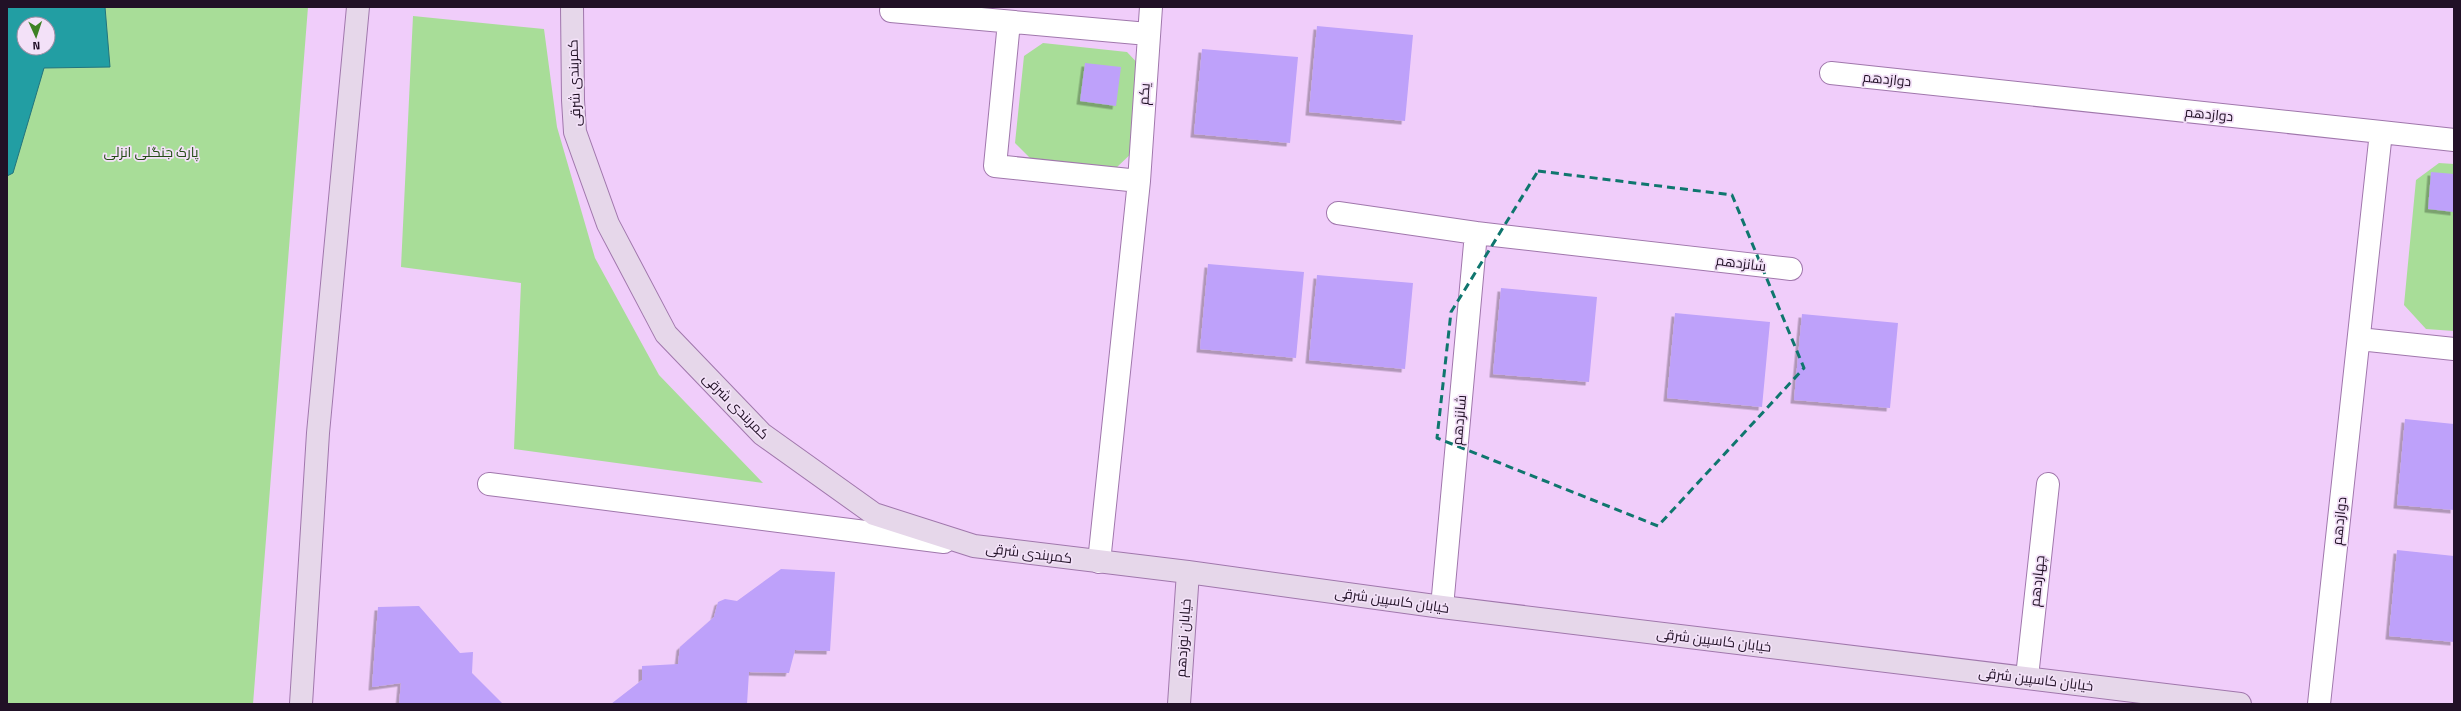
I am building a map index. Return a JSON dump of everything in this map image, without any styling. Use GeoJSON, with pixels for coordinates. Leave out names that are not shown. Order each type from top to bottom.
{"type":"FeatureCollection","features":[{"type":"Feature","properties":{"kind":"street"},"geometry":{"type":"LineString","coordinates":[[302,704],[318,433],[358,7]]}},
{"type":"Feature","properties":{"kind":"street","name":"کمربندی شرقی"},"geometry":{"type":"LineString","coordinates":[[572,7],[573,100],[575,132],[608,224],[666,334],[762,434],[874,514],[974,546],[1188,572]]}},
{"type":"Feature","properties":{"kind":"street","name":"یکم"},"geometry":{"type":"LineString","coordinates":[[1099,562],[1139,181],[1151,7]]}},
{"type":"Feature","properties":{"kind":"street"},"geometry":{"type":"LineString","coordinates":[[891,11],[1148,34]]}},
{"type":"Feature","properties":{"kind":"street"},"geometry":{"type":"LineString","coordinates":[[1009,22],[995,166],[1139,181]]}},
{"type":"Feature","properties":{"kind":"street","name":"دوازدهم"},"geometry":{"type":"LineString","coordinates":[[1831,73],[2381,132],[2319,704]]}},
{"type":"Feature","properties":{"kind":"street"},"geometry":{"type":"LineString","coordinates":[[2381,132],[2454,140]]}},
{"type":"Feature","properties":{"kind":"street","name":"شانزدهم"},"geometry":{"type":"LineString","coordinates":[[1338,213],[1476,233],[1791,269]]}},
{"type":"Feature","properties":{"kind":"street","name":"شانزدهم"},"geometry":{"type":"LineString","coordinates":[[1442,607],[1476,233]]}},
{"type":"Feature","properties":{"kind":"street"},"geometry":{"type":"LineString","coordinates":[[2358,339],[2454,349]]}},
{"type":"Feature","properties":{"kind":"street"},"geometry":{"type":"LineString","coordinates":[[489,484],[974,546]]}},
{"type":"Feature","properties":{"kind":"street","name":"چهاردهم"},"geometry":{"type":"LineString","coordinates":[[2027,677],[2048,484]]}},
{"type":"Feature","properties":{"kind":"street","name":"خیابان کاسپین شرقی"},"geometry":{"type":"LineString","coordinates":[[1188,572],[1442,607],[2240,704]]}},
{"type":"Feature","properties":{"kind":"street","name":"خیابان نوزدهم"},"geometry":{"type":"LineString","coordinates":[[1178,704],[1188,572]]}},
{"type":"Feature","properties":{"kind":"highlighted area"},"geometry":{"type":"Polygon","coordinates":[[[1538,171],[1732,195],[1804,368],[1658,526],[1437,438],[1451,312],[1538,171]]]}},
{"type":"Feature","properties":{"kind":"green space","name":"پارک جنگلی انزلی"},"geometry":{"type":"Polygon","coordinates":[[[7,7],[308,7],[253,704],[7,704],[7,7]]]}},
{"type":"Feature","properties":{"kind":"green space"},"geometry":{"type":"Polygon","coordinates":[[[413,16],[544,29],[557,127],[595,258],[659,375],[763,483],[514,449],[521,283],[401,267],[413,16]]]}},
{"type":"Feature","properties":{"kind":"green space"},"geometry":{"type":"Polygon","coordinates":[[[1043,43],[1127,52],[1146,72],[1135,150],[1116,168],[1033,161],[1015,143],[1024,56],[1043,43]]]}},
{"type":"Feature","properties":{"kind":"green space"},"geometry":{"type":"Polygon","coordinates":[[[2439,163],[2454,164],[2454,331],[2426,329],[2404,305],[2416,180],[2439,163]]]}},
{"type":"Feature","properties":{"kind":"shaded area"},"geometry":{"type":"Polygon","coordinates":[[[7,7],[105,7],[110,67],[44,68],[13,173],[7,176],[7,7]]]}},
{"type":"Feature","properties":{"kind":"building"},"geometry":{"type":"Polygon","coordinates":[[[1317,26],[1413,35],[1405,121],[1309,112],[1317,26]]]}},
{"type":"Feature","properties":{"kind":"building"},"geometry":{"type":"Polygon","coordinates":[[[1202,49],[1298,57],[1290,143],[1194,134],[1202,49]]]}},
{"type":"Feature","properties":{"kind":"building"},"geometry":{"type":"Polygon","coordinates":[[[1085,63],[1121,67],[1116,106],[1080,101],[1085,63]]]}},
{"type":"Feature","properties":{"kind":"building"},"geometry":{"type":"Polygon","coordinates":[[[2431,172],[2454,174],[2454,212],[2428,209],[2431,172]]]}},
{"type":"Feature","properties":{"kind":"building"},"geometry":{"type":"Polygon","coordinates":[[[1208,264],[1304,272],[1296,358],[1200,349],[1208,264]]]}},
{"type":"Feature","properties":{"kind":"building"},"geometry":{"type":"Polygon","coordinates":[[[1317,275],[1413,283],[1405,369],[1309,360],[1317,275]]]}},
{"type":"Feature","properties":{"kind":"building"},"geometry":{"type":"Polygon","coordinates":[[[1501,288],[1597,297],[1589,382],[1493,374],[1501,288]]]}},
{"type":"Feature","properties":{"kind":"building"},"geometry":{"type":"Polygon","coordinates":[[[1675,313],[1770,322],[1762,407],[1667,398],[1675,313]]]}},
{"type":"Feature","properties":{"kind":"building"},"geometry":{"type":"Polygon","coordinates":[[[1802,314],[1898,323],[1890,408],[1794,400],[1802,314]]]}},
{"type":"Feature","properties":{"kind":"building"},"geometry":{"type":"Polygon","coordinates":[[[2405,419],[2454,424],[2454,510],[2397,505],[2405,419]]]}},
{"type":"Feature","properties":{"kind":"building"},"geometry":{"type":"Polygon","coordinates":[[[2397,550],[2454,556],[2454,642],[2389,636],[2397,550]]]}},
{"type":"Feature","properties":{"kind":"building"},"geometry":{"type":"Polygon","coordinates":[[[781,569],[835,572],[830,651],[795,650],[789,673],[749,672],[747,704],[611,704],[642,680],[642,666],[678,664],[680,647],[714,617],[718,602],[725,599],[737,601],[781,569]]]}},
{"type":"Feature","properties":{"kind":"building"},"geometry":{"type":"Polygon","coordinates":[[[419,606],[460,653],[473,652],[472,673],[503,704],[399,704],[401,683],[372,687],[378,607],[419,606]]]}}]}
